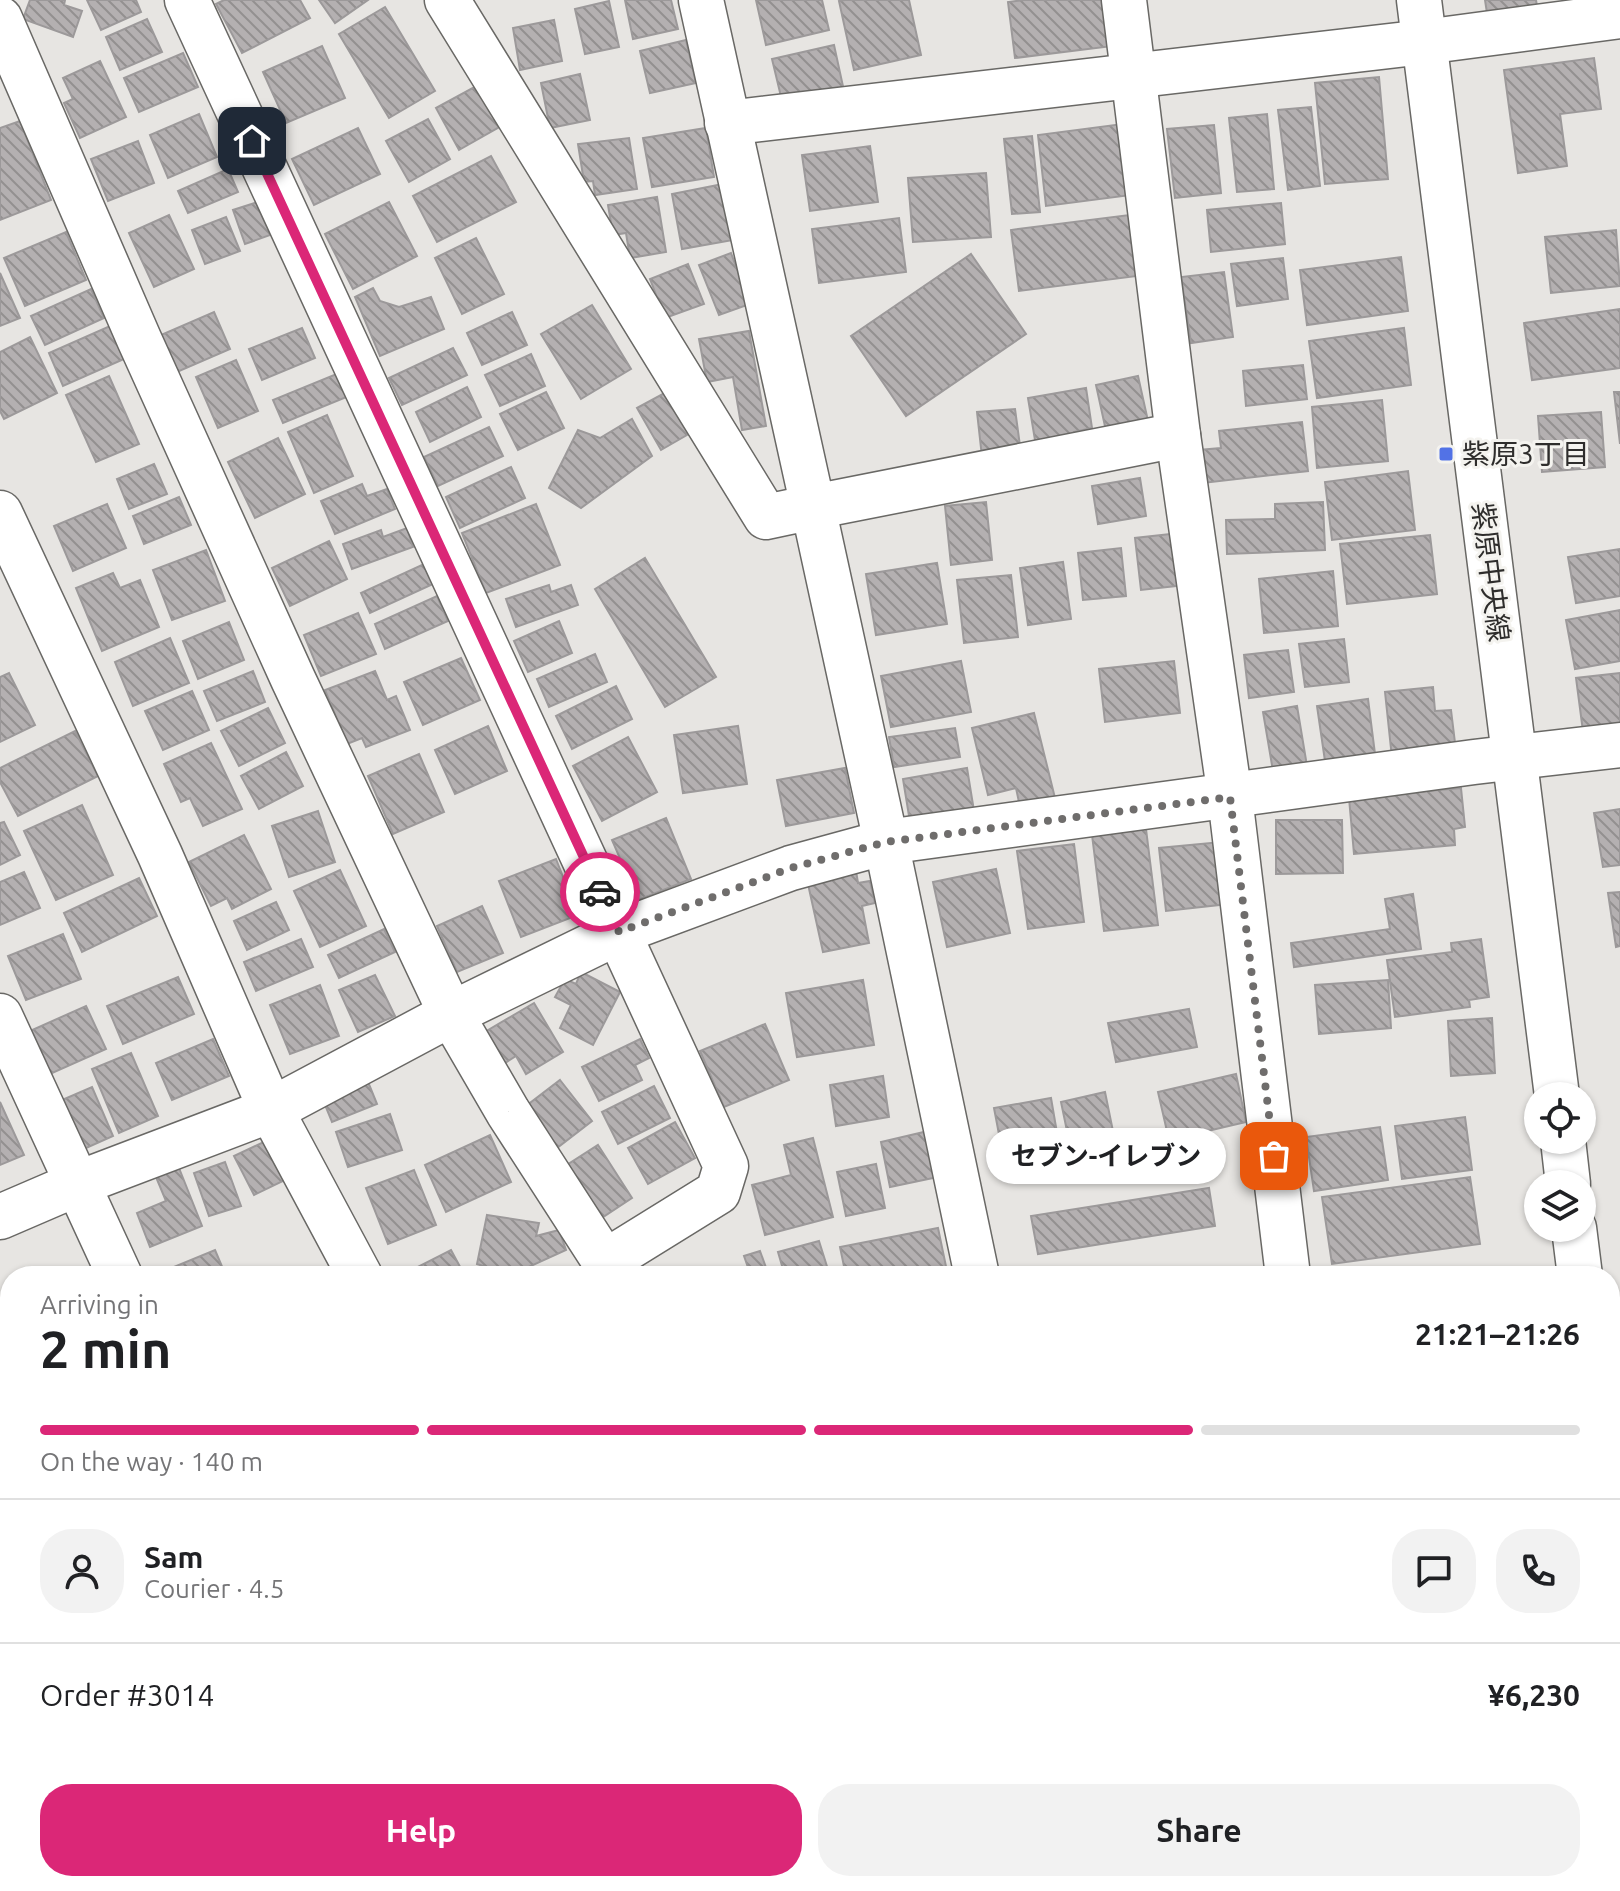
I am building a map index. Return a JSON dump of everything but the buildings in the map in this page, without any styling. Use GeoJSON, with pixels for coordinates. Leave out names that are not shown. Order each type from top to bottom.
{"type":"FeatureCollection","features":[{"type":"Feature","properties":{"kind":"street"},"geometry":{"type":"LineString","coordinates":[[7,0],[0,17],[152,368],[293,679],[451,1014],[508,1112],[608,1266]]}},
{"type":"Feature","properties":{"kind":"street"},"geometry":{"type":"LineString","coordinates":[[187,0],[726,1166],[718,1192],[614,1266]]}},
{"type":"Feature","properties":{"kind":"street"},"geometry":{"type":"LineString","coordinates":[[447,0],[766,517],[1178,435]]}},
{"type":"Feature","properties":{"kind":"street"},"geometry":{"type":"LineString","coordinates":[[701,0],[886,842],[975,1266]]}},
{"type":"Feature","properties":{"kind":"street"},"geometry":{"type":"LineString","coordinates":[[1124,0],[1178,435],[1230,797],[1287,1266]]}},
{"type":"Feature","properties":{"kind":"street"},"geometry":{"type":"LineString","coordinates":[[727,123],[1134,75],[1422,21],[1620,16]]}},
{"type":"Feature","properties":{"kind":"street","name":"紫原中央線"},"geometry":{"type":"LineString","coordinates":[[1422,21],[1555,1082]]}},
{"type":"Feature","properties":{"kind":"street"},"geometry":{"type":"LineString","coordinates":[[0,513],[160,855],[271,1110],[355,1266]]}},
{"type":"Feature","properties":{"kind":"street"},"geometry":{"type":"LineString","coordinates":[[0,1217],[79,1183],[271,1110],[451,1014],[619,932],[791,868],[886,842],[1620,745]]}},
{"type":"Feature","properties":{"kind":"street"},"geometry":{"type":"LineString","coordinates":[[0,1016],[116,1266]]}},
{"type":"Feature","properties":{"kind":"street"},"geometry":{"type":"LineString","coordinates":[[1576,1242],[1579,1266]]}},
{"type":"Feature","properties":{"kind":"way so far"},"geometry":{"type":"LineString","coordinates":[[600,892],[619,932],[791,868],[886,842],[1230,797],[1274,1156]]}},
{"type":"Feature","properties":{"kind":"place","name":"紫原3丁目"},"geometry":{"type":"Point","coordinates":[1446,454]}},
{"type":"Feature","properties":{"kind":"place","name":"セブン-イレブン"},"geometry":{"type":"Point","coordinates":[1274,1156]}},
{"type":"Feature","properties":{"kind":"route"},"geometry":{"type":"LineString","coordinates":[[252,141],[600,892]]}}]}
